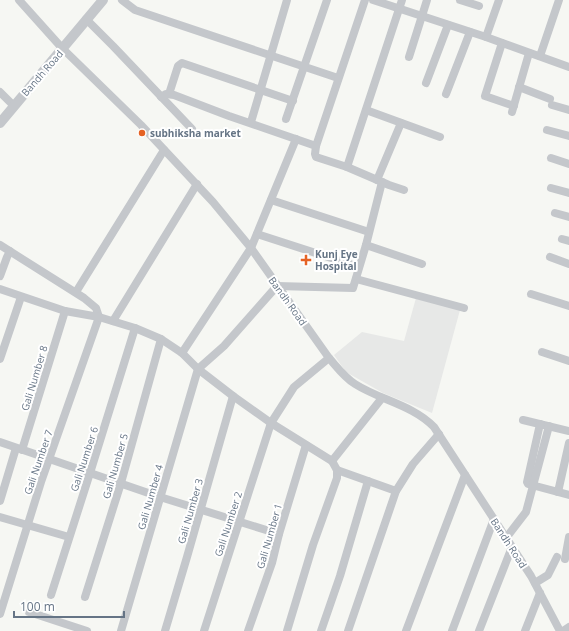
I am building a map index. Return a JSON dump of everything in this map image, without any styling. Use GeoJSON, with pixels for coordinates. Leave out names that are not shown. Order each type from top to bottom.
{"type":"FeatureCollection","features":[{"type":"Feature","properties":{"kind":"street"},"geometry":{"type":"LineString","coordinates":[[19,0],[62,48],[103,0]]}},
{"type":"Feature","properties":{"kind":"street"},"geometry":{"type":"LineString","coordinates":[[122,0],[135,10],[338,78]]}},
{"type":"Feature","properties":{"kind":"street"},"geometry":{"type":"LineString","coordinates":[[251,122],[287,0]]}},
{"type":"Feature","properties":{"kind":"street"},"geometry":{"type":"LineString","coordinates":[[286,119],[327,0]]}},
{"type":"Feature","properties":{"kind":"street"},"geometry":{"type":"LineString","coordinates":[[365,0],[314,154],[316,157],[348,167],[404,190]]}},
{"type":"Feature","properties":{"kind":"street"},"geometry":{"type":"LineString","coordinates":[[373,0],[486,37],[569,67]]}},
{"type":"Feature","properties":{"kind":"street"},"geometry":{"type":"LineString","coordinates":[[348,167],[402,0]]}},
{"type":"Feature","properties":{"kind":"street"},"geometry":{"type":"LineString","coordinates":[[409,57],[427,0]]}},
{"type":"Feature","properties":{"kind":"street"},"geometry":{"type":"LineString","coordinates":[[460,0],[478,6]]}},
{"type":"Feature","properties":{"kind":"street"},"geometry":{"type":"LineString","coordinates":[[486,37],[499,0]]}},
{"type":"Feature","properties":{"kind":"street"},"geometry":{"type":"LineString","coordinates":[[540,56],[559,0]]}},
{"type":"Feature","properties":{"kind":"street"},"geometry":{"type":"LineString","coordinates":[[86,19],[192,129]]}},
{"type":"Feature","properties":{"kind":"street"},"geometry":{"type":"LineString","coordinates":[[426,83],[448,25]]}},
{"type":"Feature","properties":{"kind":"street"},"geometry":{"type":"LineString","coordinates":[[446,94],[470,32]]}},
{"type":"Feature","properties":{"kind":"street"},"geometry":{"type":"LineString","coordinates":[[502,43],[485,96],[513,109],[530,53]]}},
{"type":"Feature","properties":{"kind":"street","name":"Bandh Road"},"geometry":{"type":"LineString","coordinates":[[0,123],[62,48],[141,125],[197,184],[251,248],[329,358],[349,380],[382,398],[424,417],[439,434],[535,583],[560,631]]}},
{"type":"Feature","properties":{"kind":"street"},"geometry":{"type":"LineString","coordinates":[[169,94],[178,66],[182,63],[293,101]]}},
{"type":"Feature","properties":{"kind":"street"},"geometry":{"type":"LineString","coordinates":[[520,88],[569,110]]}},
{"type":"Feature","properties":{"kind":"street"},"geometry":{"type":"LineString","coordinates":[[0,92],[14,106]]}},
{"type":"Feature","properties":{"kind":"street"},"geometry":{"type":"LineString","coordinates":[[161,96],[169,94],[316,146]]}},
{"type":"Feature","properties":{"kind":"street"},"geometry":{"type":"LineString","coordinates":[[366,110],[440,137]]}},
{"type":"Feature","properties":{"kind":"street"},"geometry":{"type":"LineString","coordinates":[[198,369],[224,346],[277,286],[352,288],[366,245],[380,181],[401,123]]}},
{"type":"Feature","properties":{"kind":"street"},"geometry":{"type":"LineString","coordinates":[[547,130],[569,136]]}},
{"type":"Feature","properties":{"kind":"street"},"geometry":{"type":"LineString","coordinates":[[182,353],[251,248],[296,139]]}},
{"type":"Feature","properties":{"kind":"street"},"geometry":{"type":"LineString","coordinates":[[76,292],[164,150]]}},
{"type":"Feature","properties":{"kind":"street"},"geometry":{"type":"LineString","coordinates":[[551,158],[569,164]]}},
{"type":"Feature","properties":{"kind":"street"},"geometry":{"type":"LineString","coordinates":[[114,321],[197,184]]}},
{"type":"Feature","properties":{"kind":"street"},"geometry":{"type":"LineString","coordinates":[[551,188],[569,193]]}},
{"type":"Feature","properties":{"kind":"street"},"geometry":{"type":"LineString","coordinates":[[271,200],[369,232]]}},
{"type":"Feature","properties":{"kind":"street"},"geometry":{"type":"LineString","coordinates":[[555,213],[569,217]]}},
{"type":"Feature","properties":{"kind":"street"},"geometry":{"type":"LineString","coordinates":[[257,234],[359,267]]}},
{"type":"Feature","properties":{"kind":"street"},"geometry":{"type":"LineString","coordinates":[[0,245],[76,292],[96,308],[99,317]]}},
{"type":"Feature","properties":{"kind":"street"},"geometry":{"type":"LineString","coordinates":[[366,245],[422,264]]}},
{"type":"Feature","properties":{"kind":"street"},"geometry":{"type":"LineString","coordinates":[[0,276],[10,251]]}},
{"type":"Feature","properties":{"kind":"street"},"geometry":{"type":"LineString","coordinates":[[550,257],[569,264]]}},
{"type":"Feature","properties":{"kind":"street"},"geometry":{"type":"LineString","coordinates":[[356,279],[464,308]]}},
{"type":"Feature","properties":{"kind":"street"},"geometry":{"type":"LineString","coordinates":[[0,289],[65,312],[99,317],[114,321],[161,339],[182,353],[198,369],[233,396],[271,423],[332,461],[337,470],[336,478],[287,631]]}},
{"type":"Feature","properties":{"kind":"street"},"geometry":{"type":"LineString","coordinates":[[531,294],[569,306]]}},
{"type":"Feature","properties":{"kind":"street"},"geometry":{"type":"LineString","coordinates":[[0,359],[21,297]]}},
{"type":"Feature","properties":{"kind":"street","name":"Gali Number 8"},"geometry":{"type":"LineString","coordinates":[[0,501],[65,312]]}},
{"type":"Feature","properties":{"kind":"street","name":"Gali Number 7"},"geometry":{"type":"LineString","coordinates":[[0,614],[27,525],[99,317]]}},
{"type":"Feature","properties":{"kind":"street","name":"Gali Number 6"},"geometry":{"type":"LineString","coordinates":[[51,595],[135,328]]}},
{"type":"Feature","properties":{"kind":"street","name":"Gali Number 5"},"geometry":{"type":"LineString","coordinates":[[85,597],[121,483],[161,339]]}},
{"type":"Feature","properties":{"kind":"street"},"geometry":{"type":"LineString","coordinates":[[542,352],[569,361]]}},
{"type":"Feature","properties":{"kind":"street","name":"Gali Number 2"},"geometry":{"type":"LineString","coordinates":[[204,631],[271,423],[294,387],[329,358]]}},
{"type":"Feature","properties":{"kind":"street","name":"Gali Number 4"},"geometry":{"type":"LineString","coordinates":[[121,631],[198,369]]}},
{"type":"Feature","properties":{"kind":"street","name":"Gali Number 3"},"geometry":{"type":"LineString","coordinates":[[165,631],[233,396]]}},
{"type":"Feature","properties":{"kind":"street"},"geometry":{"type":"LineString","coordinates":[[332,461],[382,398]]}},
{"type":"Feature","properties":{"kind":"street"},"geometry":{"type":"LineString","coordinates":[[523,420],[569,431]]}},
{"type":"Feature","properties":{"kind":"street"},"geometry":{"type":"LineString","coordinates":[[540,424],[526,481],[528,484],[569,495]]}},
{"type":"Feature","properties":{"kind":"street"},"geometry":{"type":"LineString","coordinates":[[506,538],[526,512],[549,426]]}},
{"type":"Feature","properties":{"kind":"street"},"geometry":{"type":"LineString","coordinates":[[348,631],[396,491],[413,464],[439,434]]}},
{"type":"Feature","properties":{"kind":"street"},"geometry":{"type":"LineString","coordinates":[[0,442],[50,458],[90,474],[279,534]]}},
{"type":"Feature","properties":{"kind":"street"},"geometry":{"type":"LineString","coordinates":[[558,492],[569,443]]}},
{"type":"Feature","properties":{"kind":"street","name":"Gali Number 1"},"geometry":{"type":"LineString","coordinates":[[248,631],[272,563],[279,534],[306,445]]}},
{"type":"Feature","properties":{"kind":"street"},"geometry":{"type":"LineString","coordinates":[[337,470],[396,491]]}},
{"type":"Feature","properties":{"kind":"street"},"geometry":{"type":"LineString","coordinates":[[406,631],[465,475]]}},
{"type":"Feature","properties":{"kind":"street"},"geometry":{"type":"LineString","coordinates":[[321,631],[340,576],[368,481]]}},
{"type":"Feature","properties":{"kind":"street"},"geometry":{"type":"LineString","coordinates":[[0,517],[69,536]]}},
{"type":"Feature","properties":{"kind":"street"},"geometry":{"type":"LineString","coordinates":[[452,631],[494,519]]}},
{"type":"Feature","properties":{"kind":"street"},"geometry":{"type":"LineString","coordinates":[[535,583],[548,575],[561,558],[569,537]]}},
{"type":"Feature","properties":{"kind":"street"},"geometry":{"type":"LineString","coordinates":[[479,631],[512,547]]}},
{"type":"Feature","properties":{"kind":"street"},"geometry":{"type":"LineString","coordinates":[[525,631],[540,593]]}},
{"type":"Feature","properties":{"kind":"street"},"geometry":{"type":"LineString","coordinates":[[29,612],[87,631]]}},
{"type":"Feature","properties":{"kind":"street"},"geometry":{"type":"LineString","coordinates":[[563,631],[569,627]]}},
{"type":"Feature","properties":{"kind":"shaded area"},"geometry":{"type":"Polygon","coordinates":[[[416,298],[460,310],[432,413],[383,393],[346,372],[334,355],[362,332],[404,341],[416,298]]]}},
{"type":"Feature","properties":{"kind":"place","name":"subhiksha market"},"geometry":{"type":"Point","coordinates":[142,133]}},
{"type":"Feature","properties":{"kind":"place","name":"Kunj Eye Hospital"},"geometry":{"type":"Point","coordinates":[306,260]}}]}
